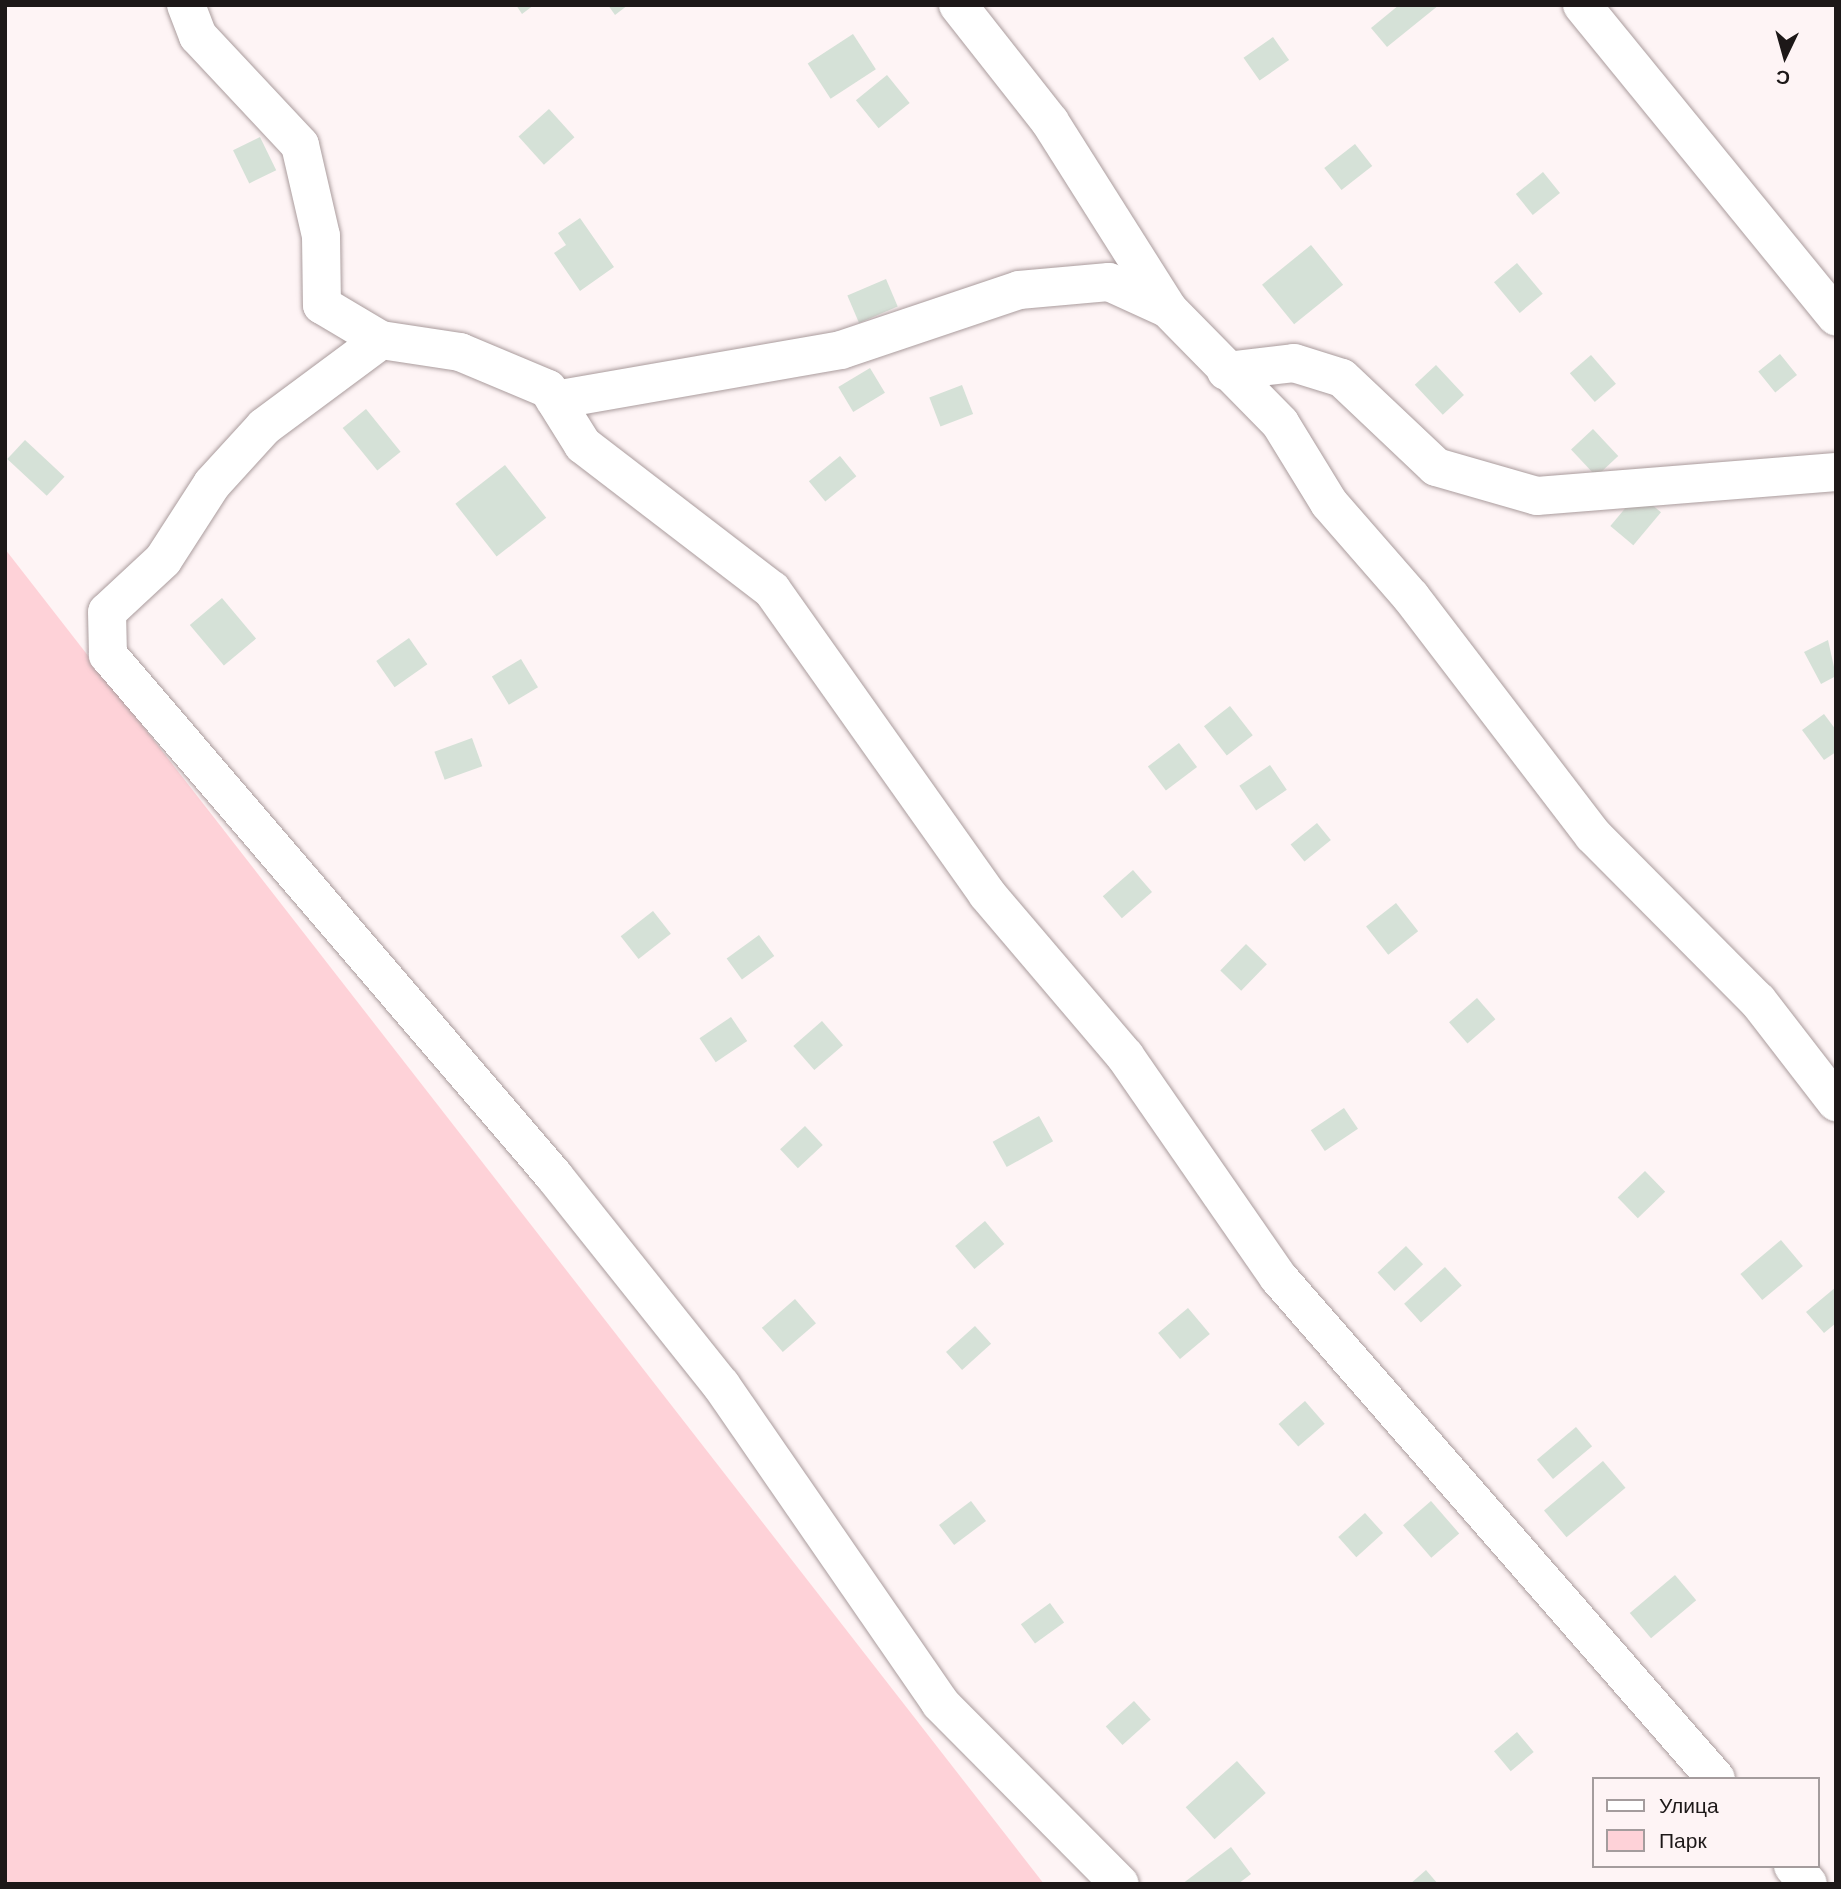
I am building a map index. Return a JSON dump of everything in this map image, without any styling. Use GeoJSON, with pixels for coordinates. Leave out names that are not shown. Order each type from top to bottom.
{"type":"FeatureCollection","features":[{"type":"Feature","properties":{"kind":"lane"},"geometry":{"type":"LineString","coordinates":[[186,5],[198,36],[300,145],[321,236],[322,305],[382,340],[460,352],[548,389],[583,444],[772,590],[987,894],[1125,1056],[1278,1277],[1714,1777]]}},
{"type":"Feature","properties":{"kind":"lane"},"geometry":{"type":"LineString","coordinates":[[958,5],[1050,122],[1168,309],[1280,423],[1329,503],[1411,597],[1593,835],[1759,1001],[1836,1102]]}},
{"type":"Feature","properties":{"kind":"lane"},"geometry":{"type":"LineString","coordinates":[[1582,5],[1836,316]]}},
{"type":"Feature","properties":{"kind":"lane"},"geometry":{"type":"LineString","coordinates":[[555,400],[841,350],[1019,290],[1109,282],[1168,309]]}},
{"type":"Feature","properties":{"kind":"lane"},"geometry":{"type":"LineString","coordinates":[[382,340],[264,427],[212,484],[163,560],[107,612],[108,655],[554,1176],[721,1385],[940,1703],[1120,1884]]}},
{"type":"Feature","properties":{"kind":"lane"},"geometry":{"type":"LineString","coordinates":[[1226,371],[1294,363],[1342,378],[1436,467],[1537,496],[1836,472]]}},
{"type":"Feature","properties":{"kind":"lane"},"geometry":{"type":"LineString","coordinates":[[1795,1868],[1808,1884]]}},
{"type":"Feature","properties":{"kind":"green space"},"geometry":{"type":"Polygon","coordinates":[[[5,549],[1044,1884],[5,1884],[5,549]]]}},
{"type":"Feature","properties":{"kind":"building"},"geometry":{"type":"Polygon","coordinates":[[[516,5],[534,5],[522,14],[516,5]]]}},
{"type":"Feature","properties":{"kind":"building"},"geometry":{"type":"Polygon","coordinates":[[[608,5],[628,5],[615,15],[608,5]]]}},
{"type":"Feature","properties":{"kind":"building"},"geometry":{"type":"Polygon","coordinates":[[[1399,5],[1439,5],[1387,47],[1371,28],[1399,5]]]}},
{"type":"Feature","properties":{"kind":"building"},"geometry":{"type":"Polygon","coordinates":[[[853,34],[876,69],[831,99],[808,63],[853,34]]]}},
{"type":"Feature","properties":{"kind":"building"},"geometry":{"type":"Polygon","coordinates":[[[1273,37],[1289,60],[1260,81],[1244,58],[1273,37]]]}},
{"type":"Feature","properties":{"kind":"building"},"geometry":{"type":"Polygon","coordinates":[[[887,75],[910,103],[879,128],[856,100],[887,75]]]}},
{"type":"Feature","properties":{"kind":"building"},"geometry":{"type":"Polygon","coordinates":[[[549,109],[574,137],[544,165],[519,136],[549,109]]]}},
{"type":"Feature","properties":{"kind":"building"},"geometry":{"type":"Polygon","coordinates":[[[260,137],[276,170],[249,183],[233,150],[260,137]]]}},
{"type":"Feature","properties":{"kind":"building"},"geometry":{"type":"Polygon","coordinates":[[[1355,144],[1372,166],[1342,190],[1324,168],[1355,144]]]}},
{"type":"Feature","properties":{"kind":"building"},"geometry":{"type":"Polygon","coordinates":[[[1543,172],[1560,193],[1533,215],[1516,194],[1543,172]]]}},
{"type":"Feature","properties":{"kind":"building"},"geometry":{"type":"Polygon","coordinates":[[[580,218],[614,267],[580,291],[554,253],[566,245],[558,233],[580,218]]]}},
{"type":"Feature","properties":{"kind":"building"},"geometry":{"type":"Polygon","coordinates":[[[1311,245],[1343,285],[1294,324],[1262,285],[1311,245]]]}},
{"type":"Feature","properties":{"kind":"building"},"geometry":{"type":"Polygon","coordinates":[[[1517,263],[1543,294],[1520,313],[1494,282],[1517,263]]]}},
{"type":"Feature","properties":{"kind":"building"},"geometry":{"type":"Polygon","coordinates":[[[886,279],[898,307],[859,323],[847,295],[886,279]]]}},
{"type":"Feature","properties":{"kind":"building"},"geometry":{"type":"Polygon","coordinates":[[[1780,354],[1797,375],[1775,393],[1758,372],[1780,354]]]}},
{"type":"Feature","properties":{"kind":"building"},"geometry":{"type":"Polygon","coordinates":[[[1591,355],[1616,384],[1595,402],[1570,373],[1591,355]]]}},
{"type":"Feature","properties":{"kind":"building"},"geometry":{"type":"Polygon","coordinates":[[[1436,365],[1464,395],[1443,415],[1415,385],[1436,365]]]}},
{"type":"Feature","properties":{"kind":"building"},"geometry":{"type":"Polygon","coordinates":[[[870,368],[885,393],[853,412],[838,387],[870,368]]]}},
{"type":"Feature","properties":{"kind":"building"},"geometry":{"type":"Polygon","coordinates":[[[962,385],[973,414],[940,426],[929,398],[962,385]]]}},
{"type":"Feature","properties":{"kind":"building"},"geometry":{"type":"Polygon","coordinates":[[[366,409],[401,452],[377,471],[343,428],[366,409]]]}},
{"type":"Feature","properties":{"kind":"building"},"geometry":{"type":"Polygon","coordinates":[[[1593,429],[1618,456],[1596,477],[1571,449],[1593,429]]]}},
{"type":"Feature","properties":{"kind":"building"},"geometry":{"type":"Polygon","coordinates":[[[25,440],[64,477],[47,496],[7,459],[25,440]]]}},
{"type":"Feature","properties":{"kind":"building"},"geometry":{"type":"Polygon","coordinates":[[[840,456],[856,476],[825,501],[809,481],[840,456]]]}},
{"type":"Feature","properties":{"kind":"building"},"geometry":{"type":"Polygon","coordinates":[[[505,465],[546,518],[497,557],[455,504],[505,465]]]}},
{"type":"Feature","properties":{"kind":"building"},"geometry":{"type":"Polygon","coordinates":[[[1638,493],[1661,512],[1633,545],[1610,526],[1638,493]]]}},
{"type":"Feature","properties":{"kind":"building"},"geometry":{"type":"Polygon","coordinates":[[[222,598],[256,639],[224,666],[190,625],[222,598]]]}},
{"type":"Feature","properties":{"kind":"building"},"geometry":{"type":"Polygon","coordinates":[[[409,638],[427,664],[395,687],[376,661],[409,638]]]}},
{"type":"Feature","properties":{"kind":"building"},"geometry":{"type":"Polygon","coordinates":[[[1828,640],[1836,676],[1821,684],[1804,652],[1828,640]]]}},
{"type":"Feature","properties":{"kind":"building"},"geometry":{"type":"Polygon","coordinates":[[[521,659],[538,687],[509,705],[492,677],[521,659]]]}},
{"type":"Feature","properties":{"kind":"building"},"geometry":{"type":"Polygon","coordinates":[[[1230,706],[1253,735],[1227,755],[1204,726],[1230,706]]]}},
{"type":"Feature","properties":{"kind":"building"},"geometry":{"type":"Polygon","coordinates":[[[1824,714],[1836,730],[1836,752],[1824,760],[1802,730],[1824,714]]]}},
{"type":"Feature","properties":{"kind":"building"},"geometry":{"type":"Polygon","coordinates":[[[472,738],[482,766],[445,780],[434,752],[472,738]]]}},
{"type":"Feature","properties":{"kind":"building"},"geometry":{"type":"Polygon","coordinates":[[[1179,743],[1197,767],[1166,790],[1148,766],[1179,743]]]}},
{"type":"Feature","properties":{"kind":"building"},"geometry":{"type":"Polygon","coordinates":[[[1270,765],[1287,790],[1256,811],[1239,786],[1270,765]]]}},
{"type":"Feature","properties":{"kind":"building"},"geometry":{"type":"Polygon","coordinates":[[[1317,823],[1331,840],[1304,861],[1291,844],[1317,823]]]}},
{"type":"Feature","properties":{"kind":"building"},"geometry":{"type":"Polygon","coordinates":[[[1133,870],[1152,892],[1122,918],[1103,896],[1133,870]]]}},
{"type":"Feature","properties":{"kind":"building"},"geometry":{"type":"Polygon","coordinates":[[[1396,903],[1418,931],[1388,955],[1366,926],[1396,903]]]}},
{"type":"Feature","properties":{"kind":"building"},"geometry":{"type":"Polygon","coordinates":[[[653,911],[671,934],[639,959],[621,936],[653,911]]]}},
{"type":"Feature","properties":{"kind":"building"},"geometry":{"type":"Polygon","coordinates":[[[759,935],[774,956],[742,980],[727,959],[759,935]]]}},
{"type":"Feature","properties":{"kind":"building"},"geometry":{"type":"Polygon","coordinates":[[[1246,944],[1267,964],[1241,991],[1220,971],[1246,944]]]}},
{"type":"Feature","properties":{"kind":"building"},"geometry":{"type":"Polygon","coordinates":[[[1477,998],[1495,1019],[1467,1043],[1449,1022],[1477,998]]]}},
{"type":"Feature","properties":{"kind":"building"},"geometry":{"type":"Polygon","coordinates":[[[731,1017],[747,1041],[716,1062],[699,1038],[731,1017]]]}},
{"type":"Feature","properties":{"kind":"building"},"geometry":{"type":"Polygon","coordinates":[[[822,1021],[843,1045],[814,1070],[793,1046],[822,1021]]]}},
{"type":"Feature","properties":{"kind":"building"},"geometry":{"type":"Polygon","coordinates":[[[1344,1108],[1358,1129],[1325,1151],[1311,1130],[1344,1108]]]}},
{"type":"Feature","properties":{"kind":"building"},"geometry":{"type":"Polygon","coordinates":[[[1039,1116],[1053,1141],[1007,1167],[993,1142],[1039,1116]]]}},
{"type":"Feature","properties":{"kind":"building"},"geometry":{"type":"Polygon","coordinates":[[[805,1126],[823,1145],[798,1168],[780,1149],[805,1126]]]}},
{"type":"Feature","properties":{"kind":"building"},"geometry":{"type":"Polygon","coordinates":[[[1645,1171],[1665,1192],[1638,1218],[1618,1197],[1645,1171]]]}},
{"type":"Feature","properties":{"kind":"building"},"geometry":{"type":"Polygon","coordinates":[[[985,1221],[1004,1244],[974,1269],[955,1246],[985,1221]]]}},
{"type":"Feature","properties":{"kind":"building"},"geometry":{"type":"Polygon","coordinates":[[[1781,1240],[1803,1266],[1762,1300],[1740,1274],[1781,1240]]]}},
{"type":"Feature","properties":{"kind":"building"},"geometry":{"type":"Polygon","coordinates":[[[1406,1246],[1423,1264],[1395,1291],[1377,1273],[1406,1246]]]}},
{"type":"Feature","properties":{"kind":"building"},"geometry":{"type":"Polygon","coordinates":[[[1445,1267],[1462,1286],[1421,1322],[1404,1304],[1445,1267]]]}},
{"type":"Feature","properties":{"kind":"building"},"geometry":{"type":"Polygon","coordinates":[[[1836,1287],[1836,1323],[1824,1333],[1806,1312],[1836,1287]]]}},
{"type":"Feature","properties":{"kind":"building"},"geometry":{"type":"Polygon","coordinates":[[[795,1299],[816,1323],[783,1352],[762,1328],[795,1299]]]}},
{"type":"Feature","properties":{"kind":"building"},"geometry":{"type":"Polygon","coordinates":[[[1188,1308],[1210,1334],[1180,1359],[1158,1333],[1188,1308]]]}},
{"type":"Feature","properties":{"kind":"building"},"geometry":{"type":"Polygon","coordinates":[[[975,1326],[991,1344],[962,1370],[946,1352],[975,1326]]]}},
{"type":"Feature","properties":{"kind":"building"},"geometry":{"type":"Polygon","coordinates":[[[1305,1401],[1325,1424],[1298,1447],[1279,1424],[1305,1401]]]}},
{"type":"Feature","properties":{"kind":"building"},"geometry":{"type":"Polygon","coordinates":[[[1576,1427],[1592,1446],[1553,1479],[1537,1460],[1576,1427]]]}},
{"type":"Feature","properties":{"kind":"building"},"geometry":{"type":"Polygon","coordinates":[[[1603,1461],[1625,1488],[1567,1537],[1544,1510],[1603,1461]]]}},
{"type":"Feature","properties":{"kind":"building"},"geometry":{"type":"Polygon","coordinates":[[[971,1501],[986,1521],[954,1545],[939,1525],[971,1501]]]}},
{"type":"Feature","properties":{"kind":"building"},"geometry":{"type":"Polygon","coordinates":[[[1431,1501],[1459,1533],[1431,1558],[1403,1525],[1431,1501]]]}},
{"type":"Feature","properties":{"kind":"building"},"geometry":{"type":"Polygon","coordinates":[[[1365,1513],[1383,1533],[1356,1557],[1338,1537],[1365,1513]]]}},
{"type":"Feature","properties":{"kind":"building"},"geometry":{"type":"Polygon","coordinates":[[[1675,1575],[1696,1600],[1651,1638],[1630,1613],[1675,1575]]]}},
{"type":"Feature","properties":{"kind":"building"},"geometry":{"type":"Polygon","coordinates":[[[1050,1603],[1064,1622],[1035,1644],[1021,1624],[1050,1603]]]}},
{"type":"Feature","properties":{"kind":"building"},"geometry":{"type":"Polygon","coordinates":[[[1134,1701],[1151,1720],[1122,1745],[1106,1726],[1134,1701]]]}},
{"type":"Feature","properties":{"kind":"building"},"geometry":{"type":"Polygon","coordinates":[[[1517,1732],[1534,1752],[1511,1771],[1494,1751],[1517,1732]]]}},
{"type":"Feature","properties":{"kind":"building"},"geometry":{"type":"Polygon","coordinates":[[[1237,1761],[1266,1793],[1214,1839],[1186,1807],[1237,1761]]]}},
{"type":"Feature","properties":{"kind":"building"},"geometry":{"type":"Polygon","coordinates":[[[1231,1847],[1251,1874],[1238,1884],[1182,1884],[1231,1847]]]}},
{"type":"Feature","properties":{"kind":"building"},"geometry":{"type":"Polygon","coordinates":[[[1426,1870],[1438,1884],[1410,1884],[1426,1870]]]}}]}
